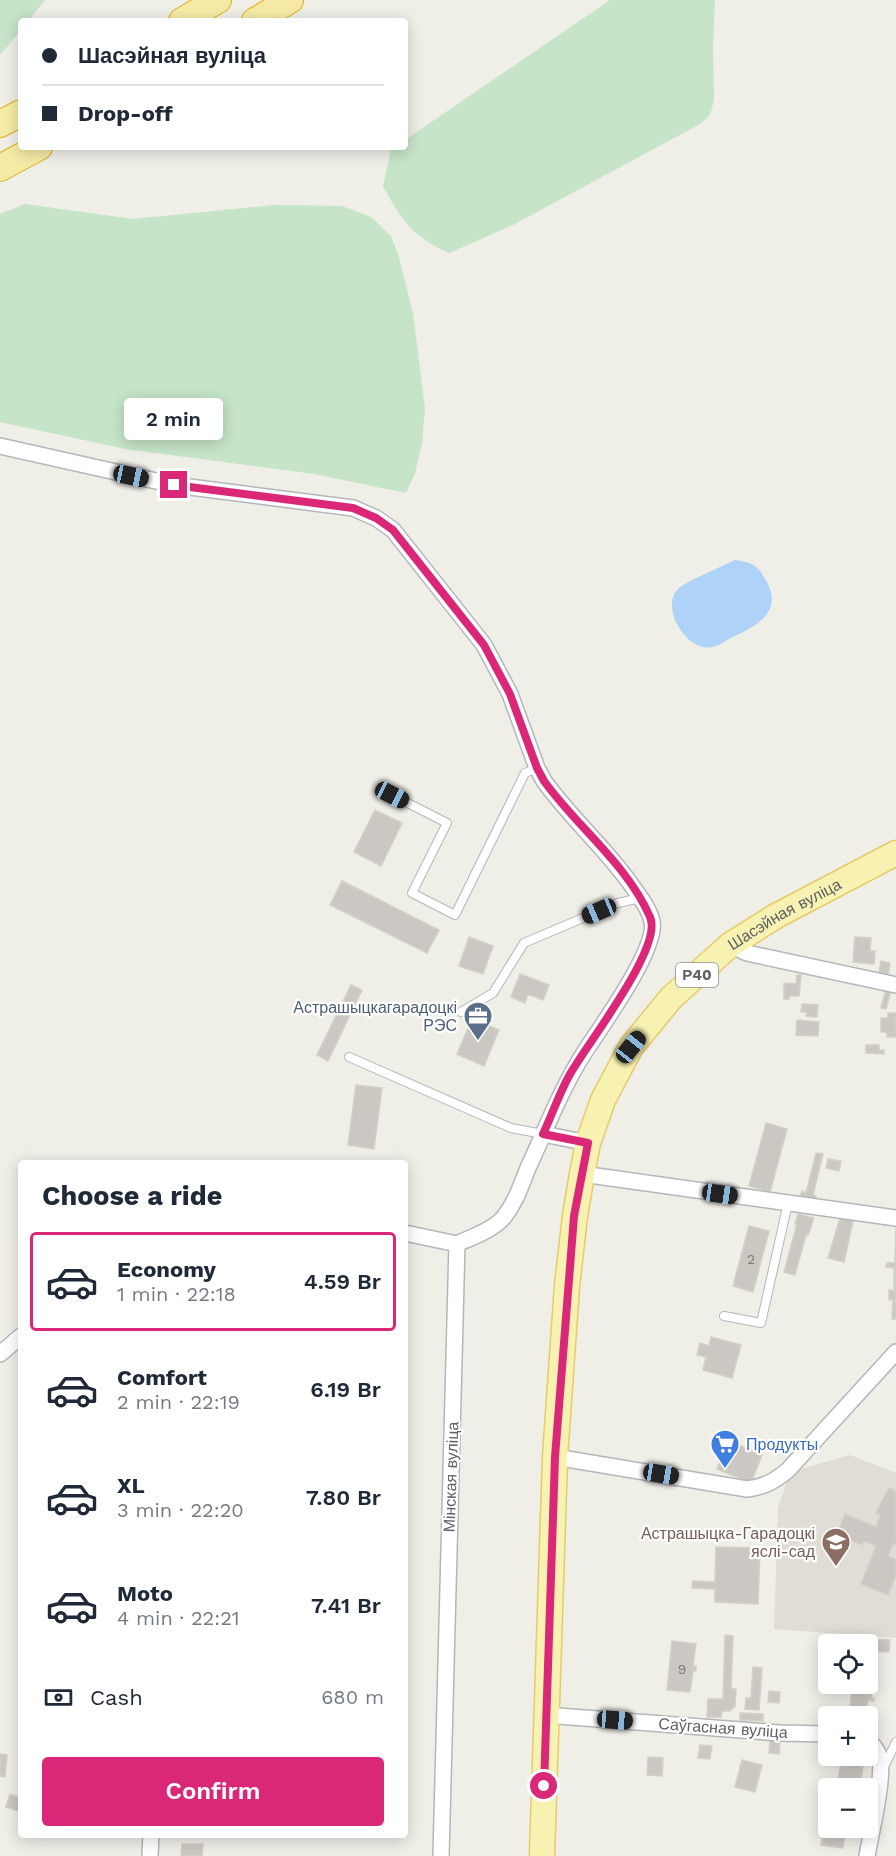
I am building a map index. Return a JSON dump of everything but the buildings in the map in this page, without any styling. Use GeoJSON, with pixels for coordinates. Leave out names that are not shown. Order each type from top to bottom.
{"type":"FeatureCollection","features":[{"type":"Feature","properties":{"kind":"highway"},"geometry":{"type":"LineString","coordinates":[[187,18],[218,0]]}},
{"type":"Feature","properties":{"kind":"highway"},"geometry":{"type":"LineString","coordinates":[[260,18],[290,0]]}},
{"type":"Feature","properties":{"kind":"highway"},"geometry":{"type":"LineString","coordinates":[[0,124],[18,114]]}},
{"type":"Feature","properties":{"kind":"highway"},"geometry":{"type":"LineString","coordinates":[[0,168],[33,150]]}},
{"type":"Feature","properties":{"kind":"main road","name":"Шасэйная вуліца"},"geometry":{"type":"LineString","coordinates":[[542,1856],[555,1457],[567,1286],[574,1216],[588,1143],[603,1100],[631,1047],[671,998],[730,945],[776,916],[896,853]]}},
{"type":"Feature","properties":{"kind":"street"},"geometry":{"type":"LineString","coordinates":[[0,446],[174,485],[353,508],[376,518],[393,530],[484,645],[510,694],[537,768],[551,791],[617,866],[640,898],[652,920],[650,941],[632,977],[569,1076],[516,1200],[502,1219],[480,1234],[457,1244],[408,1234]]}},
{"type":"Feature","properties":{"kind":"street"},"geometry":{"type":"LineString","coordinates":[[730,945],[747,953],[896,985]]}},
{"type":"Feature","properties":{"kind":"street"},"geometry":{"type":"LineString","coordinates":[[543,1134],[588,1143]]}},
{"type":"Feature","properties":{"kind":"street"},"geometry":{"type":"LineString","coordinates":[[582,1174],[896,1218]]}},
{"type":"Feature","properties":{"kind":"street","name":"Мінская вуліца"},"geometry":{"type":"LineString","coordinates":[[441,1856],[457,1244]]}},
{"type":"Feature","properties":{"kind":"street"},"geometry":{"type":"LineString","coordinates":[[0,1354],[18,1339]]}},
{"type":"Feature","properties":{"kind":"street"},"geometry":{"type":"LineString","coordinates":[[555,1457],[747,1489],[761,1487],[775,1481],[788,1470],[896,1352]]}},
{"type":"Feature","properties":{"kind":"street","name":"Саўгасная вуліца"},"geometry":{"type":"LineString","coordinates":[[545,1715],[780,1733],[818,1734]]}},
{"type":"Feature","properties":{"kind":"street"},"geometry":{"type":"LineString","coordinates":[[867,1856],[880,1777],[878,1754]]}},
{"type":"Feature","properties":{"kind":"street"},"geometry":{"type":"LineString","coordinates":[[150,1856],[151,1838]]}},
{"type":"Feature","properties":{"kind":"lane"},"geometry":{"type":"LineString","coordinates":[[392,795],[447,823],[412,893],[455,915],[525,773],[537,768]]}},
{"type":"Feature","properties":{"kind":"lane"},"geometry":{"type":"LineString","coordinates":[[461,1012],[493,993],[524,943],[618,903],[640,898]]}},
{"type":"Feature","properties":{"kind":"lane"},"geometry":{"type":"LineString","coordinates":[[349,1057],[511,1128],[543,1134]]}},
{"type":"Feature","properties":{"kind":"lane"},"geometry":{"type":"LineString","coordinates":[[724,1316],[761,1323],[788,1203]]}},
{"type":"Feature","properties":{"kind":"lane"},"geometry":{"type":"LineString","coordinates":[[880,1777],[896,1742]]}},
{"type":"Feature","properties":{"kind":"shaded area","name":"Астрашыцка-Гарадоцкі яслі-сад"},"geometry":{"type":"Polygon","coordinates":[[[850,1455],[896,1473],[896,1638],[878,1637],[878,1634],[774,1629],[778,1508],[790,1472],[850,1455]]]}},
{"type":"Feature","properties":{"kind":"green space"},"geometry":{"type":"Polygon","coordinates":[[[0,0],[45,0],[30,18],[18,18],[18,34],[0,55],[0,0]]]}},
{"type":"Feature","properties":{"kind":"green space"},"geometry":{"type":"Polygon","coordinates":[[[610,0],[715,0],[714,100],[710,115],[700,124],[513,225],[449,253],[417,234],[402,218],[383,186],[391,150],[408,150],[408,138],[610,0]]]}},
{"type":"Feature","properties":{"kind":"green space"},"geometry":{"type":"Polygon","coordinates":[[[25,204],[133,219],[274,205],[342,206],[371,217],[391,236],[413,313],[425,409],[422,443],[415,473],[406,493],[314,474],[125,449],[0,422],[0,214],[25,204]]]}},
{"type":"Feature","properties":{"kind":"water"},"geometry":{"type":"Polygon","coordinates":[[[735,560],[752,564],[758,569],[770,589],[771,607],[752,627],[717,645],[703,647],[694,643],[679,627],[672,607],[673,597],[682,586],[735,560]]]}},
{"type":"Feature","properties":{"kind":"place","name":"Астрашыцкагарадоцкі РЭС"},"geometry":{"type":"Point","coordinates":[478,1042]}},
{"type":"Feature","properties":{"kind":"place","name":"Продукты"},"geometry":{"type":"Point","coordinates":[725,1470]}},
{"type":"Feature","properties":{"kind":"place","name":"Астрашыцка-Гарадоцкі яслі-сад"},"geometry":{"type":"Point","coordinates":[836,1568]}},
{"type":"Feature","properties":{"kind":"route"},"geometry":{"type":"LineString","coordinates":[[174,485],[353,508],[376,518],[393,530],[484,645],[510,694],[544,781],[617,866],[640,898],[652,920],[650,941],[644,954],[632,977],[569,1076],[543,1134],[588,1143],[574,1216],[555,1457],[544,1786]]}}]}
